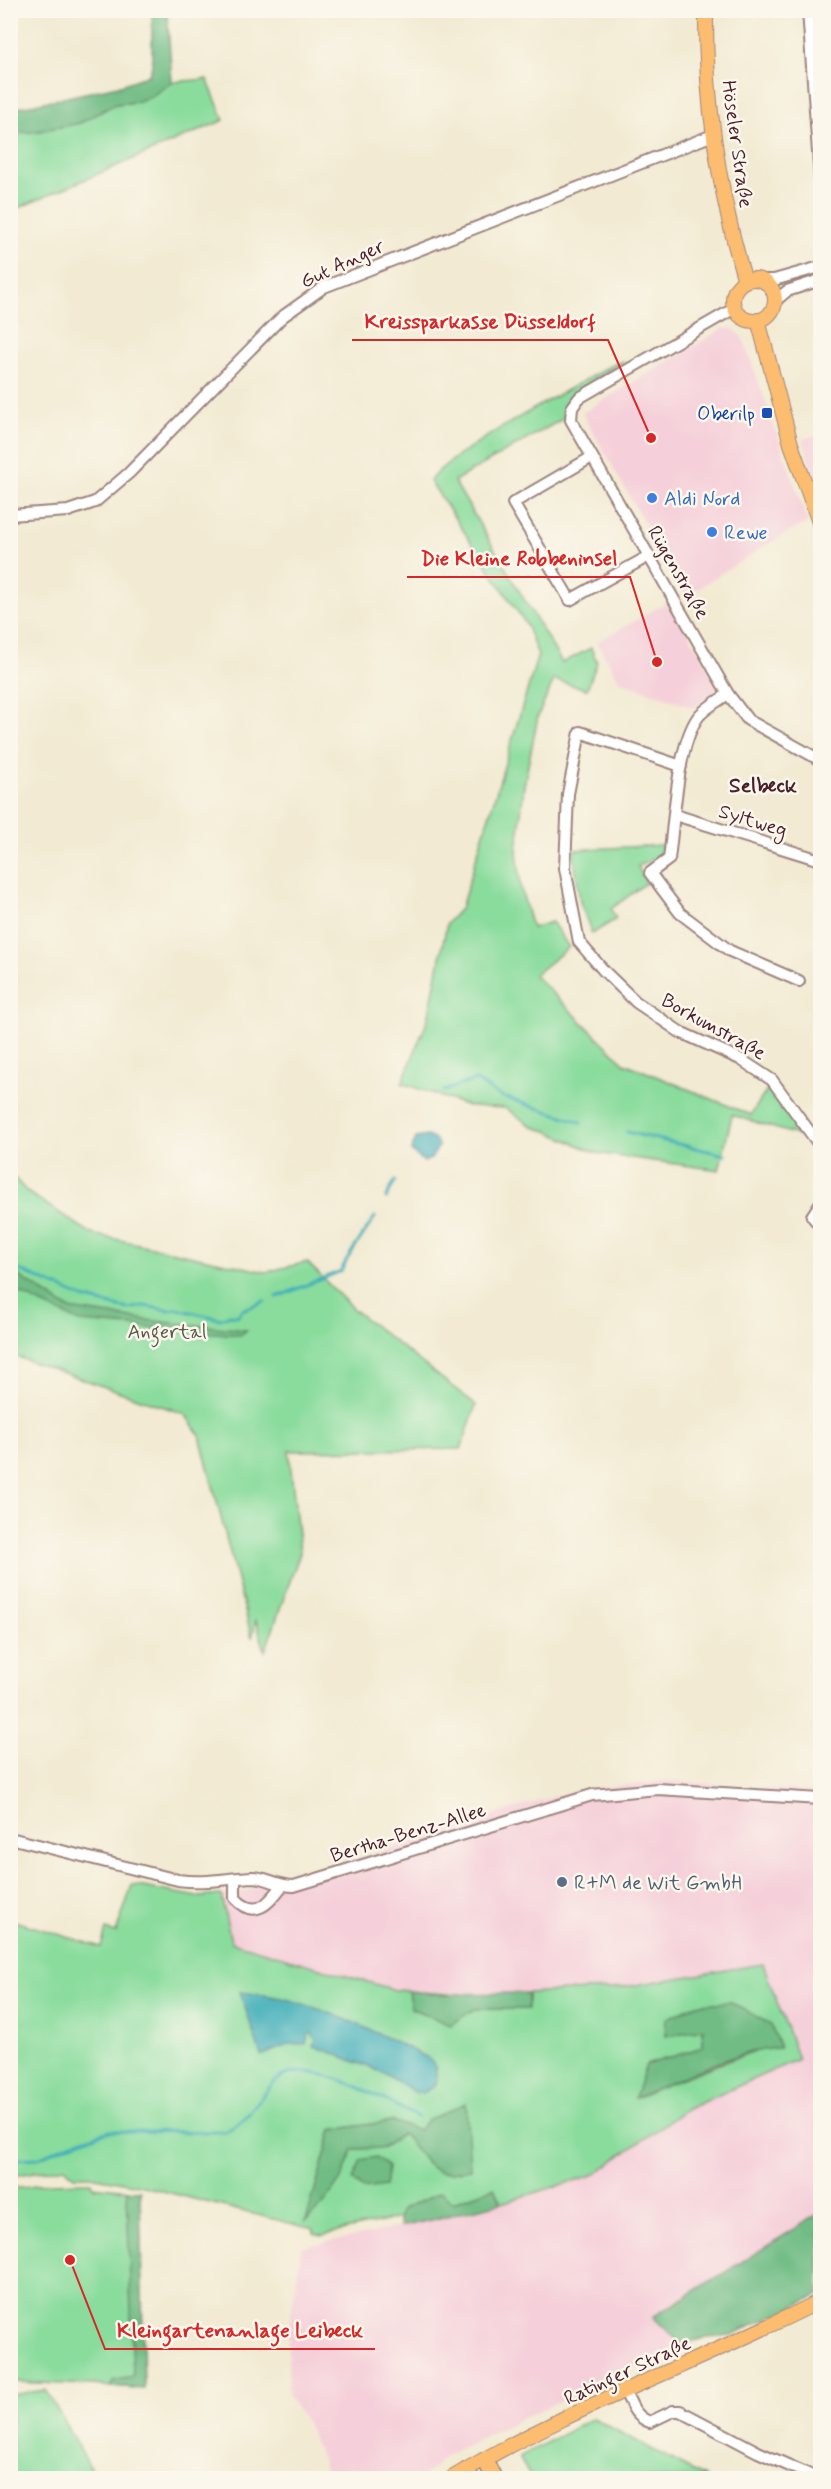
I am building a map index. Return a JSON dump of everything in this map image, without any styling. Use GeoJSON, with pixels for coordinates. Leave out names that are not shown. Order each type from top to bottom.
{"type":"FeatureCollection","features":[{"type":"Feature","properties":{"kind":"highway"},"geometry":{"type":"LineString","coordinates":[[485,2460],[494,2478]]}},
{"type":"Feature","properties":{"kind":"main road","name":"Höseler Straße"},"geometry":{"type":"LineString","coordinates":[[706,10],[713,135],[727,214],[745,281]]}},
{"type":"Feature","properties":{"kind":"main road"},"geometry":{"type":"LineString","coordinates":[[760,280],[770,286],[774,302],[770,312],[758,320],[744,318],[735,308],[735,291],[745,281],[760,280]]}},
{"type":"Feature","properties":{"kind":"main road"},"geometry":{"type":"LineString","coordinates":[[758,320],[790,444],[820,525]]}},
{"type":"Feature","properties":{"kind":"main road","name":"Ratinger Straße"},"geometry":{"type":"LineString","coordinates":[[452,2478],[469,2474],[485,2460],[680,2364],[720,2349],[820,2301]]}},
{"type":"Feature","properties":{"kind":"street"},"geometry":{"type":"LineString","coordinates":[[808,10],[820,181]]}},
{"type":"Feature","properties":{"kind":"street","name":"Gut Anger"},"geometry":{"type":"LineString","coordinates":[[10,515],[68,511],[83,508],[101,497],[129,473],[282,317],[324,287],[713,135]]}},
{"type":"Feature","properties":{"kind":"street"},"geometry":{"type":"LineString","coordinates":[[760,280],[782,278],[820,267]]}},
{"type":"Feature","properties":{"kind":"street"},"geometry":{"type":"LineString","coordinates":[[774,302],[787,291],[820,280]]}},
{"type":"Feature","properties":{"kind":"street","name":"Rügenstraße"},"geometry":{"type":"LineString","coordinates":[[735,308],[579,398],[572,408],[571,420],[728,694],[748,720],[820,760]]}},
{"type":"Feature","properties":{"kind":"street"},"geometry":{"type":"LineString","coordinates":[[592,458],[513,503],[570,600],[649,556]]}},
{"type":"Feature","properties":{"kind":"street"},"geometry":{"type":"LineString","coordinates":[[728,694],[699,716],[689,732],[681,766],[669,860],[650,873],[680,913],[730,951],[799,981]]}},
{"type":"Feature","properties":{"kind":"street","name":"Borkumstraße"},"geometry":{"type":"LineString","coordinates":[[681,766],[580,732],[568,794],[565,868],[579,942],[604,971],[636,1002],[680,1032],[740,1059],[772,1080],[820,1146]]}},
{"type":"Feature","properties":{"kind":"street","name":"Syltweg"},"geometry":{"type":"LineString","coordinates":[[675,815],[820,860]]}},
{"type":"Feature","properties":{"kind":"street"},"geometry":{"type":"LineString","coordinates":[[820,1204],[812,1216],[820,1226]]}},
{"type":"Feature","properties":{"kind":"street","name":"Bertha-Benz-Allee"},"geometry":{"type":"LineString","coordinates":[[10,1838],[165,1878],[204,1882],[256,1877],[282,1886],[294,1886],[592,1795],[658,1789],[820,1799]]}},
{"type":"Feature","properties":{"kind":"street"},"geometry":{"type":"LineString","coordinates":[[235,1880],[235,1898],[241,1905],[249,1908],[266,1905],[282,1886]]}},
{"type":"Feature","properties":{"kind":"street"},"geometry":{"type":"LineString","coordinates":[[625,2391],[632,2406],[644,2420],[650,2422],[673,2411],[680,2411],[758,2452],[820,2477]]}},
{"type":"Feature","properties":{"kind":"shaded area"},"geometry":{"type":"Polygon","coordinates":[[[724,328],[734,329],[743,339],[808,522],[774,540],[686,596],[582,413],[724,328]]]}},
{"type":"Feature","properties":{"kind":"shaded area"},"geometry":{"type":"Polygon","coordinates":[[[820,435],[820,500],[803,439],[820,435]]]}},
{"type":"Feature","properties":{"kind":"shaded area"},"geometry":{"type":"Polygon","coordinates":[[[670,601],[719,688],[694,708],[620,681],[597,642],[670,601]]]}},
{"type":"Feature","properties":{"kind":"shaded area"},"geometry":{"type":"Polygon","coordinates":[[[668,1781],[820,1792],[820,2213],[654,2316],[682,2345],[482,2437],[447,2455],[421,2478],[329,2478],[306,2422],[288,2396],[288,2332],[302,2247],[401,2227],[524,2197],[593,2175],[685,2110],[798,2059],[763,1964],[611,1989],[489,1995],[395,1990],[230,1942],[221,1895],[241,1892],[358,1858],[585,1789],[668,1781]]]}},
{"type":"Feature","properties":{"kind":"green space"},"geometry":{"type":"Polygon","coordinates":[[[152,11],[167,11],[172,82],[150,97],[136,102],[115,104],[80,123],[33,132],[11,133],[11,109],[118,86],[149,75],[152,66],[152,11]]]}},
{"type":"Feature","properties":{"kind":"green space"},"geometry":{"type":"Polygon","coordinates":[[[207,79],[224,120],[11,211],[10,133],[33,132],[80,123],[115,104],[136,102],[150,97],[172,82],[207,79]]]}},
{"type":"Feature","properties":{"kind":"green space"},"geometry":{"type":"Polygon","coordinates":[[[624,361],[570,396],[565,405],[564,418],[454,481],[562,663],[591,648],[597,662],[587,689],[554,680],[538,716],[524,785],[517,850],[521,889],[532,928],[552,922],[569,947],[534,975],[624,1063],[751,1115],[768,1088],[804,1137],[732,1115],[719,1170],[596,1153],[533,1127],[505,1108],[468,1106],[402,1083],[428,1019],[447,923],[461,908],[538,655],[526,624],[430,481],[460,454],[485,438],[610,366],[624,361]]]}},
{"type":"Feature","properties":{"kind":"green space"},"geometry":{"type":"Polygon","coordinates":[[[662,845],[662,855],[638,866],[646,883],[611,909],[616,919],[592,934],[580,902],[573,850],[662,845]]]}},
{"type":"Feature","properties":{"kind":"green space","name":"Angertal"},"geometry":{"type":"Polygon","coordinates":[[[10,1173],[27,1192],[92,1234],[266,1272],[307,1262],[354,1310],[476,1405],[461,1449],[289,1451],[300,1553],[265,1651],[256,1620],[252,1638],[200,1436],[185,1414],[11,1355],[10,1173]]]}},
{"type":"Feature","properties":{"kind":"green space"},"geometry":{"type":"Polygon","coordinates":[[[10,1270],[69,1309],[153,1321],[247,1330],[240,1335],[80,1322],[11,1289],[10,1270]]]}},
{"type":"Feature","properties":{"kind":"green space"},"geometry":{"type":"Polygon","coordinates":[[[132,1885],[198,1897],[221,1895],[231,1942],[395,1990],[409,1991],[411,2008],[450,2025],[474,2009],[527,2009],[528,1993],[611,1989],[763,1964],[798,2059],[685,2110],[593,2175],[501,2203],[494,2188],[453,2202],[402,2210],[399,2218],[323,2235],[314,2233],[313,2229],[139,2185],[91,2176],[74,2176],[65,2167],[11,2176],[11,1920],[101,1947],[106,1930],[116,1933],[132,1885]],[[703,2029],[703,2047],[646,2065],[636,2098],[679,2079],[760,2049],[779,2047],[703,2029]],[[391,2121],[332,2130],[307,2220],[343,2176],[353,2149],[383,2148],[402,2134],[434,2169],[447,2173],[469,2169],[419,2131],[391,2121]]]}},
{"type":"Feature","properties":{"kind":"green space"},"geometry":{"type":"Polygon","coordinates":[[[409,1991],[447,1994],[528,1993],[528,2009],[474,2009],[450,2025],[411,2008],[409,1991]]]}},
{"type":"Feature","properties":{"kind":"green space"},"geometry":{"type":"Polygon","coordinates":[[[731,2002],[771,2025],[780,2048],[726,2060],[635,2098],[646,2065],[703,2047],[703,2029],[666,2036],[666,2019],[697,2004],[731,2002]]]}},
{"type":"Feature","properties":{"kind":"green space"},"geometry":{"type":"Polygon","coordinates":[[[466,2103],[470,2169],[447,2173],[434,2169],[402,2134],[383,2148],[353,2149],[343,2176],[323,2205],[306,2221],[332,2130],[391,2121],[419,2130],[427,2120],[466,2103]]]}},
{"type":"Feature","properties":{"kind":"green space"},"geometry":{"type":"Polygon","coordinates":[[[376,2157],[388,2167],[385,2186],[363,2189],[353,2180],[361,2160],[376,2157]]]}},
{"type":"Feature","properties":{"kind":"green space"},"geometry":{"type":"Polygon","coordinates":[[[91,2182],[92,2186],[127,2190],[133,2389],[11,2382],[11,2189],[48,2183],[91,2182]]]}},
{"type":"Feature","properties":{"kind":"green space"},"geometry":{"type":"Polygon","coordinates":[[[494,2188],[501,2203],[401,2227],[399,2218],[401,2210],[441,2192],[453,2202],[494,2188]]]}},
{"type":"Feature","properties":{"kind":"green space"},"geometry":{"type":"Polygon","coordinates":[[[127,2190],[140,2191],[144,2389],[110,2387],[113,2381],[133,2377],[127,2190]]]}},
{"type":"Feature","properties":{"kind":"green space"},"geometry":{"type":"Polygon","coordinates":[[[820,2213],[819,2295],[732,2335],[707,2337],[682,2345],[653,2317],[820,2213]]]}},
{"type":"Feature","properties":{"kind":"green space"},"geometry":{"type":"Polygon","coordinates":[[[46,2390],[96,2478],[11,2478],[11,2395],[46,2390]]]}},
{"type":"Feature","properties":{"kind":"green space"},"geometry":{"type":"Polygon","coordinates":[[[593,2418],[706,2478],[531,2478],[519,2457],[593,2418]]]}},
{"type":"Feature","properties":{"kind":"water"},"geometry":{"type":"Polygon","coordinates":[[[427,1136],[436,1140],[439,1146],[431,1159],[424,1162],[411,1151],[416,1138],[427,1136]]]}},
{"type":"Feature","properties":{"kind":"water"},"geometry":{"type":"Polygon","coordinates":[[[240,1992],[275,1996],[341,2017],[428,2058],[435,2066],[437,2081],[433,2087],[416,2093],[384,2073],[314,2046],[316,2040],[311,2033],[308,2035],[306,2044],[290,2044],[261,2056],[240,1992]]]}},
{"type":"Feature","properties":{"kind":"waterway"},"geometry":{"type":"LineString","coordinates":[[444,1091],[475,1080],[500,1096],[581,1122]]}},
{"type":"Feature","properties":{"kind":"waterway"},"geometry":{"type":"LineString","coordinates":[[627,1132],[725,1155]]}},
{"type":"Feature","properties":{"kind":"waterway"},"geometry":{"type":"LineString","coordinates":[[386,1198],[395,1181]]}},
{"type":"Feature","properties":{"kind":"waterway"},"geometry":{"type":"LineString","coordinates":[[277,1297],[341,1271],[375,1217]]}},
{"type":"Feature","properties":{"kind":"waterway"},"geometry":{"type":"LineString","coordinates":[[10,1260],[15,1268],[83,1298],[128,1309],[144,1306],[168,1310],[177,1309],[221,1319],[229,1315],[238,1316],[242,1310],[265,1301]]}},
{"type":"Feature","properties":{"kind":"waterway"},"geometry":{"type":"LineString","coordinates":[[10,2159],[38,2158],[80,2140],[110,2131],[224,2132],[240,2122],[276,2081],[289,2074],[306,2072],[326,2075],[346,2082],[417,2117]]}},
{"type":"Feature","properties":{"kind":"place","name":"Oberilp"},"geometry":{"type":"Point","coordinates":[767,413]}},
{"type":"Feature","properties":{"kind":"place","name":"Kreissparkasse Düsseldorf"},"geometry":{"type":"Point","coordinates":[651,438]}},
{"type":"Feature","properties":{"kind":"place","name":"Aldi Nord"},"geometry":{"type":"Point","coordinates":[652,498]}},
{"type":"Feature","properties":{"kind":"place","name":"Rewe"},"geometry":{"type":"Point","coordinates":[712,532]}},
{"type":"Feature","properties":{"kind":"place","name":"Die Kleine Robbeninsel"},"geometry":{"type":"Point","coordinates":[657,662]}},
{"type":"Feature","properties":{"kind":"place","name":"R+M de Wit GmbH"},"geometry":{"type":"Point","coordinates":[562,1882]}},
{"type":"Feature","properties":{"kind":"place","name":"Kleingartenanlage Leibeck"},"geometry":{"type":"Point","coordinates":[70,2260]}},
{"type":"Feature","properties":{"kind":"district","name":"Selbeck"},"geometry":{"type":"Point","coordinates":[763,785]}}]}
